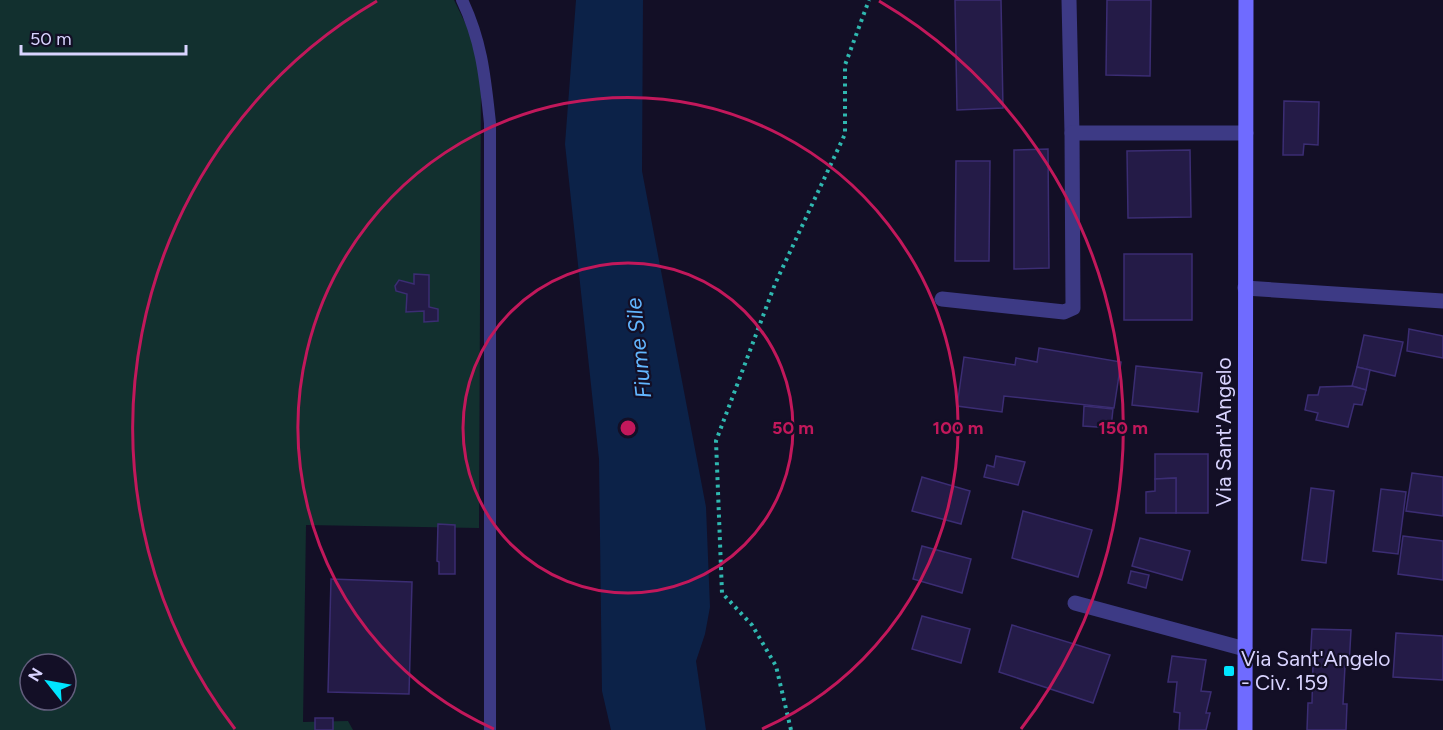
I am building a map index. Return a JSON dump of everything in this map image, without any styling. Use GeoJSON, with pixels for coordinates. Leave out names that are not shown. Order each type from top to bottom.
{"type":"FeatureCollection","features":[{"type":"Feature","properties":{"kind":"street"},"geometry":{"type":"LineString","coordinates":[[942,299],[1064,312],[1073,308],[1069,0]]}},
{"type":"Feature","properties":{"kind":"street","name":"Via Sant'Angelo"},"geometry":{"type":"LineString","coordinates":[[1245,730],[1246,0]]}},
{"type":"Feature","properties":{"kind":"street"},"geometry":{"type":"LineString","coordinates":[[1072,133],[1246,134]]}},
{"type":"Feature","properties":{"kind":"street"},"geometry":{"type":"LineString","coordinates":[[1245,288],[1443,301]]}},
{"type":"Feature","properties":{"kind":"street"},"geometry":{"type":"LineString","coordinates":[[1075,603],[1245,649]]}},
{"type":"Feature","properties":{"kind":"lane"},"geometry":{"type":"LineString","coordinates":[[462,0],[483,62],[490,123],[490,730]]}},
{"type":"Feature","properties":{"kind":"path"},"geometry":{"type":"LineString","coordinates":[[791,730],[776,666],[752,625],[722,593],[716,441],[775,284],[845,134],[845,65],[869,0]]}},
{"type":"Feature","properties":{"kind":"green space"},"geometry":{"type":"Polygon","coordinates":[[[0,0],[454,0],[474,41],[481,82],[479,528],[306,525],[303,722],[348,721],[353,730],[0,730],[0,0]]]}},
{"type":"Feature","properties":{"kind":"water","name":"Fiume Sile"},"geometry":{"type":"Polygon","coordinates":[[[576,0],[643,0],[642,171],[706,507],[710,607],[705,634],[696,661],[706,730],[611,730],[602,691],[599,459],[565,144],[576,0]]]}},
{"type":"Feature","properties":{"kind":"building"},"geometry":{"type":"Polygon","coordinates":[[[955,0],[1001,0],[1003,108],[957,110],[955,0]]]}},
{"type":"Feature","properties":{"kind":"building"},"geometry":{"type":"Polygon","coordinates":[[[1107,0],[1151,0],[1150,76],[1106,75],[1107,0]]]}},
{"type":"Feature","properties":{"kind":"building"},"geometry":{"type":"Polygon","coordinates":[[[1284,101],[1319,102],[1318,145],[1304,144],[1303,155],[1283,155],[1284,101]]]}},
{"type":"Feature","properties":{"kind":"building"},"geometry":{"type":"Polygon","coordinates":[[[1048,149],[1049,268],[1014,269],[1014,150],[1048,149]]]}},
{"type":"Feature","properties":{"kind":"building"},"geometry":{"type":"Polygon","coordinates":[[[1190,150],[1191,217],[1128,218],[1127,151],[1190,150]]]}},
{"type":"Feature","properties":{"kind":"building"},"geometry":{"type":"Polygon","coordinates":[[[956,161],[990,161],[989,261],[955,261],[956,161]]]}},
{"type":"Feature","properties":{"kind":"building"},"geometry":{"type":"Polygon","coordinates":[[[1124,254],[1192,254],[1192,320],[1124,320],[1124,254]]]}},
{"type":"Feature","properties":{"kind":"building"},"geometry":{"type":"Polygon","coordinates":[[[414,274],[429,275],[429,307],[438,309],[438,321],[424,322],[424,311],[406,312],[407,294],[396,291],[395,286],[399,280],[414,284],[414,274]]]}},
{"type":"Feature","properties":{"kind":"building"},"geometry":{"type":"Polygon","coordinates":[[[1409,329],[1443,336],[1443,358],[1407,351],[1409,329]]]}},
{"type":"Feature","properties":{"kind":"building"},"geometry":{"type":"Polygon","coordinates":[[[1364,335],[1403,342],[1395,376],[1357,367],[1364,335]]]}},
{"type":"Feature","properties":{"kind":"building"},"geometry":{"type":"Polygon","coordinates":[[[1039,348],[1121,362],[1114,408],[1004,396],[1002,412],[957,406],[964,357],[1015,365],[1016,358],[1037,362],[1039,348]]]}},
{"type":"Feature","properties":{"kind":"building"},"geometry":{"type":"Polygon","coordinates":[[[1136,366],[1202,373],[1198,412],[1132,405],[1136,366]]]}},
{"type":"Feature","properties":{"kind":"building"},"geometry":{"type":"Polygon","coordinates":[[[1357,367],[1370,370],[1366,390],[1352,386],[1357,367]]]}},
{"type":"Feature","properties":{"kind":"building"},"geometry":{"type":"Polygon","coordinates":[[[1352,386],[1366,390],[1362,405],[1354,404],[1348,427],[1316,420],[1318,413],[1305,410],[1308,395],[1318,395],[1320,387],[1352,386]]]}},
{"type":"Feature","properties":{"kind":"building"},"geometry":{"type":"Polygon","coordinates":[[[1084,406],[1113,409],[1111,428],[1083,426],[1084,406]]]}},
{"type":"Feature","properties":{"kind":"building"},"geometry":{"type":"Polygon","coordinates":[[[1155,454],[1208,454],[1208,513],[1176,513],[1176,478],[1155,479],[1155,454]]]}},
{"type":"Feature","properties":{"kind":"building"},"geometry":{"type":"Polygon","coordinates":[[[996,456],[1025,462],[1018,485],[984,477],[987,465],[994,467],[996,456]]]}},
{"type":"Feature","properties":{"kind":"building"},"geometry":{"type":"Polygon","coordinates":[[[1412,473],[1443,477],[1443,516],[1406,511],[1412,473]]]}},
{"type":"Feature","properties":{"kind":"building"},"geometry":{"type":"Polygon","coordinates":[[[922,477],[970,491],[961,524],[912,511],[922,477]]]}},
{"type":"Feature","properties":{"kind":"building"},"geometry":{"type":"Polygon","coordinates":[[[1176,478],[1176,513],[1146,513],[1146,492],[1155,491],[1155,479],[1176,478]]]}},
{"type":"Feature","properties":{"kind":"building"},"geometry":{"type":"Polygon","coordinates":[[[1311,488],[1334,491],[1326,563],[1302,560],[1311,488]]]}},
{"type":"Feature","properties":{"kind":"building"},"geometry":{"type":"Polygon","coordinates":[[[1381,489],[1406,492],[1398,554],[1373,551],[1381,489]]]}},
{"type":"Feature","properties":{"kind":"building"},"geometry":{"type":"Polygon","coordinates":[[[1023,511],[1092,530],[1078,577],[1012,558],[1023,511]]]}},
{"type":"Feature","properties":{"kind":"building"},"geometry":{"type":"Polygon","coordinates":[[[438,524],[455,525],[455,574],[439,574],[438,524]]]}},
{"type":"Feature","properties":{"kind":"building"},"geometry":{"type":"Polygon","coordinates":[[[1403,536],[1443,541],[1443,580],[1398,574],[1403,536]]]}},
{"type":"Feature","properties":{"kind":"building"},"geometry":{"type":"Polygon","coordinates":[[[1140,538],[1190,551],[1182,580],[1132,566],[1140,538]]]}},
{"type":"Feature","properties":{"kind":"building"},"geometry":{"type":"Polygon","coordinates":[[[922,546],[971,559],[962,593],[913,579],[922,546]]]}},
{"type":"Feature","properties":{"kind":"building"},"geometry":{"type":"Polygon","coordinates":[[[1131,571],[1149,575],[1146,588],[1128,583],[1131,571]]]}},
{"type":"Feature","properties":{"kind":"building"},"geometry":{"type":"Polygon","coordinates":[[[331,579],[412,582],[409,694],[328,692],[331,579]]]}},
{"type":"Feature","properties":{"kind":"building"},"geometry":{"type":"Polygon","coordinates":[[[922,616],[970,629],[961,663],[912,649],[922,616]]]}},
{"type":"Feature","properties":{"kind":"building"},"geometry":{"type":"Polygon","coordinates":[[[1012,625],[1110,655],[1093,703],[999,672],[1012,625]]]}},
{"type":"Feature","properties":{"kind":"building"},"geometry":{"type":"Polygon","coordinates":[[[1312,629],[1351,630],[1349,667],[1345,666],[1343,704],[1347,704],[1346,730],[1307,730],[1308,703],[1312,703],[1313,664],[1310,664],[1312,629]]]}},
{"type":"Feature","properties":{"kind":"building"},"geometry":{"type":"Polygon","coordinates":[[[1396,633],[1443,636],[1443,680],[1393,677],[1396,633]]]}},
{"type":"Feature","properties":{"kind":"building"},"geometry":{"type":"Polygon","coordinates":[[[1172,656],[1206,660],[1201,691],[1211,692],[1206,713],[1210,713],[1206,730],[1179,730],[1180,713],[1174,712],[1177,682],[1168,682],[1172,656]]]}},
{"type":"Feature","properties":{"kind":"building"},"geometry":{"type":"Polygon","coordinates":[[[315,718],[333,718],[333,730],[315,730],[315,718]]]}},
{"type":"Feature","properties":{"kind":"place","name":"Via Sant'Angelo - Civ. 159"},"geometry":{"type":"Point","coordinates":[1229,671]}}]}
